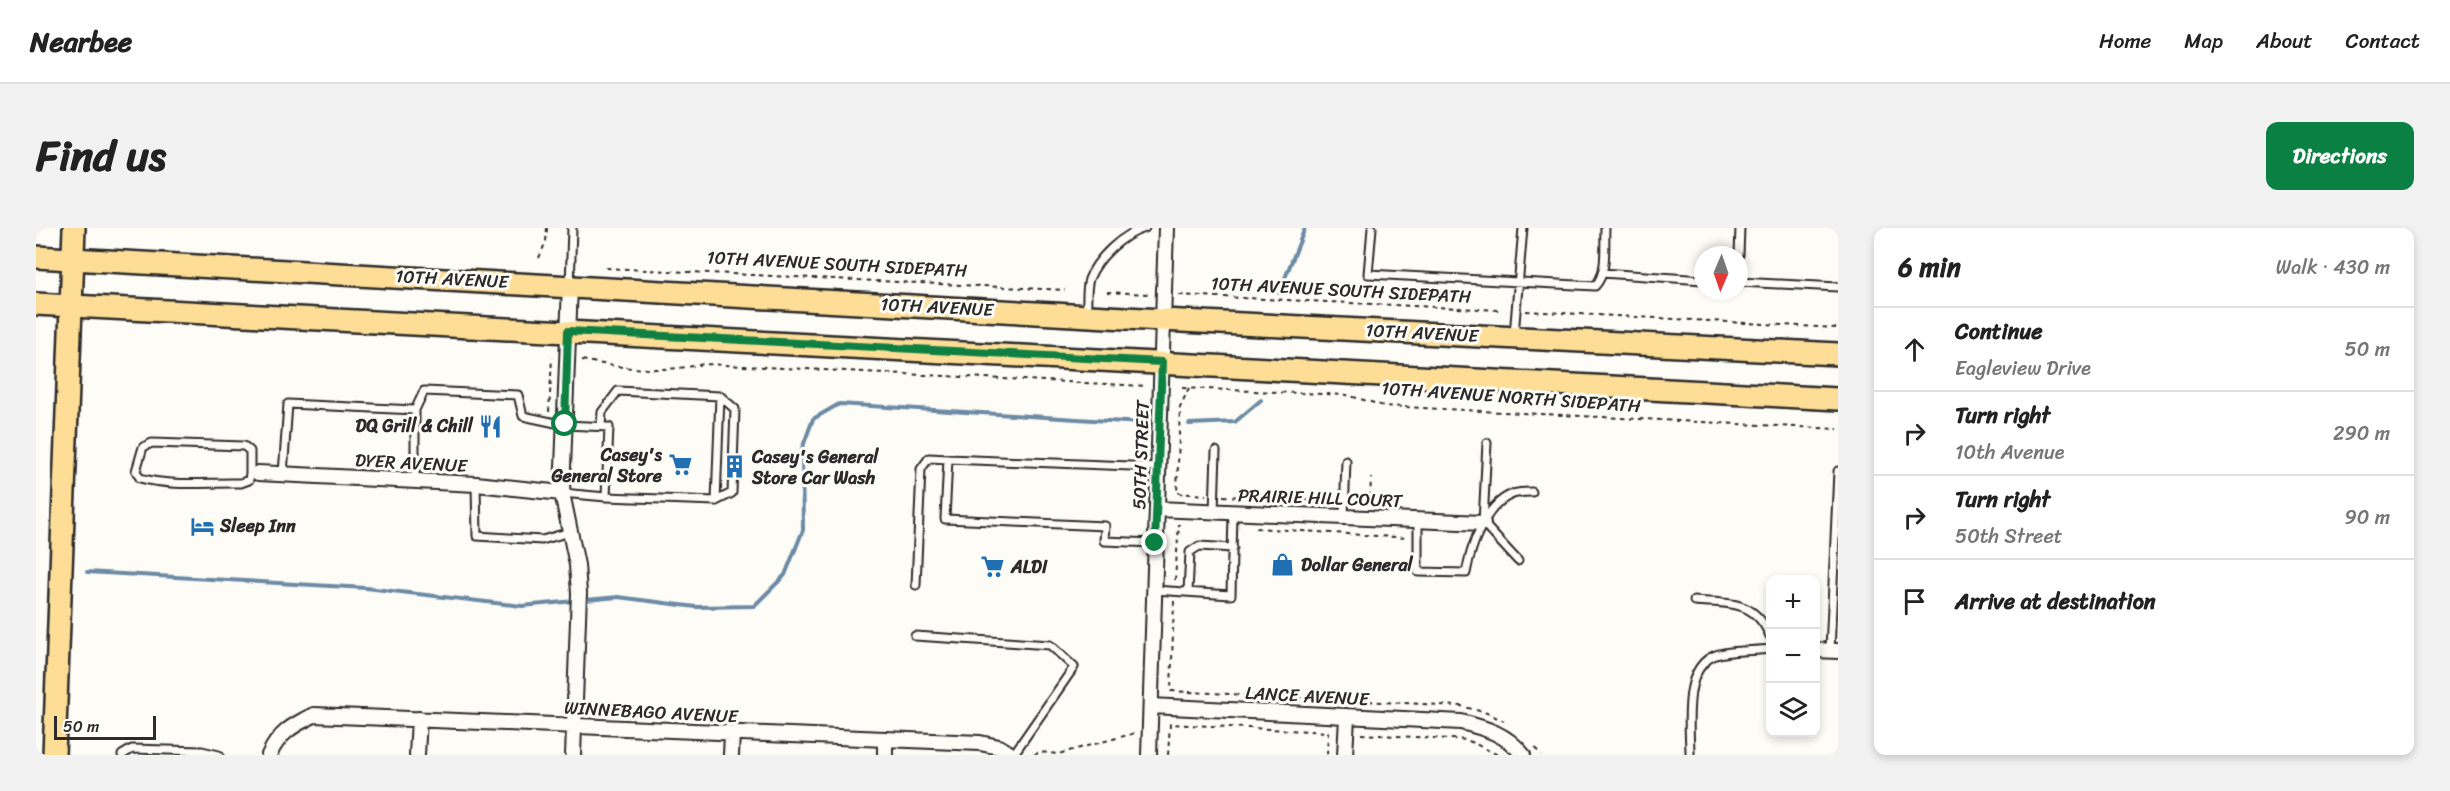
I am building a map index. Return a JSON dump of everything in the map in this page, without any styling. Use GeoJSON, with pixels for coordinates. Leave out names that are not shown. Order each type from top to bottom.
{"type":"FeatureCollection","features":[{"type":"Feature","properties":{"kind":"main road"},"geometry":{"type":"LineString","coordinates":[[54,755],[74,228]]}},
{"type":"Feature","properties":{"kind":"main road","name":"10TH AVENUE"},"geometry":{"type":"LineString","coordinates":[[36,257],[570,285],[1087,316],[1838,354]]}},
{"type":"Feature","properties":{"kind":"main road"},"geometry":{"type":"LineString","coordinates":[[36,304],[1838,399]]}},
{"type":"Feature","properties":{"kind":"street","name":"50TH STREET"},"geometry":{"type":"LineString","coordinates":[[1149,755],[1166,228]]}},
{"type":"Feature","properties":{"kind":"street"},"geometry":{"type":"LineString","coordinates":[[570,285],[562,493],[579,593],[573,755]]}},
{"type":"Feature","properties":{"kind":"street","name":"DYER AVENUE"},"geometry":{"type":"LineString","coordinates":[[254,473],[476,484],[562,493]]}},
{"type":"Feature","properties":{"kind":"street","name":"PRAIRIE HILL COURT"},"geometry":{"type":"LineString","coordinates":[[1156,509],[1214,512],[1233,520],[1344,517],[1483,523]]}},
{"type":"Feature","properties":{"kind":"street","name":"LANCE AVENUE"},"geometry":{"type":"LineString","coordinates":[[1150,706],[1461,722],[1499,734],[1516,746],[1527,749]]}},
{"type":"Feature","properties":{"kind":"street","name":"WINNEBAGO AVENUE"},"geometry":{"type":"LineString","coordinates":[[269,755],[274,743],[288,727],[314,715],[980,743],[999,747],[1012,755]]}},
{"type":"Feature","properties":{"kind":"street"},"geometry":{"type":"LineString","coordinates":[[1345,755],[1347,717]]}},
{"type":"Feature","properties":{"kind":"street"},"geometry":{"type":"LineString","coordinates":[[417,755],[419,719]]}},
{"type":"Feature","properties":{"kind":"street"},"geometry":{"type":"LineString","coordinates":[[731,755],[732,734]]}},
{"type":"Feature","properties":{"kind":"street"},"geometry":{"type":"LineString","coordinates":[[885,739],[885,755]]}},
{"type":"Feature","properties":{"kind":"lane"},"geometry":{"type":"LineString","coordinates":[[570,285],[572,228]]}},
{"type":"Feature","properties":{"kind":"lane"},"geometry":{"type":"LineString","coordinates":[[1087,316],[1089,281],[1094,270],[1130,232],[1145,228]]}},
{"type":"Feature","properties":{"kind":"lane"},"geometry":{"type":"LineString","coordinates":[[1372,228],[1368,274],[1595,286],[1600,281],[1602,273],[1605,228]]}},
{"type":"Feature","properties":{"kind":"lane"},"geometry":{"type":"LineString","coordinates":[[1514,337],[1523,228]]}},
{"type":"Feature","properties":{"kind":"lane"},"geometry":{"type":"LineString","coordinates":[[1739,246],[1740,228]]}},
{"type":"Feature","properties":{"kind":"lane"},"geometry":{"type":"LineString","coordinates":[[1602,273],[1694,279]]}},
{"type":"Feature","properties":{"kind":"lane"},"geometry":{"type":"LineString","coordinates":[[1748,282],[1838,287]]}},
{"type":"Feature","properties":{"kind":"lane"},"geometry":{"type":"LineString","coordinates":[[415,481],[416,410],[424,391],[518,395],[524,416],[565,424],[609,426],[606,496]]}},
{"type":"Feature","properties":{"kind":"lane"},"geometry":{"type":"LineString","coordinates":[[562,493],[716,501],[732,494],[735,409],[720,396],[618,391],[602,412],[601,426]]}},
{"type":"Feature","properties":{"kind":"lane"},"geometry":{"type":"LineString","coordinates":[[716,501],[720,396]]}},
{"type":"Feature","properties":{"kind":"lane"},"geometry":{"type":"LineString","coordinates":[[283,474],[288,404],[416,410]]}},
{"type":"Feature","properties":{"kind":"lane"},"geometry":{"type":"LineString","coordinates":[[152,443],[243,446],[250,451],[254,473],[249,480],[241,483],[182,482],[147,480],[140,478],[136,471],[143,447],[152,443]]}},
{"type":"Feature","properties":{"kind":"lane"},"geometry":{"type":"LineString","coordinates":[[1487,443],[1483,523],[1518,561]]}},
{"type":"Feature","properties":{"kind":"lane"},"geometry":{"type":"LineString","coordinates":[[1214,512],[1216,451]]}},
{"type":"Feature","properties":{"kind":"lane"},"geometry":{"type":"LineString","coordinates":[[916,585],[921,469],[929,458],[1157,467]]}},
{"type":"Feature","properties":{"kind":"lane"},"geometry":{"type":"LineString","coordinates":[[948,459],[945,519],[1105,526],[1104,541],[1155,543]]}},
{"type":"Feature","properties":{"kind":"lane"},"geometry":{"type":"LineString","coordinates":[[1344,517],[1346,462]]}},
{"type":"Feature","properties":{"kind":"lane"},"geometry":{"type":"LineString","coordinates":[[1828,651],[1838,471]]}},
{"type":"Feature","properties":{"kind":"lane"},"geometry":{"type":"LineString","coordinates":[[476,484],[477,536],[542,540],[570,532]]}},
{"type":"Feature","properties":{"kind":"lane"},"geometry":{"type":"LineString","coordinates":[[1418,520],[1416,546],[1418,572],[1466,573],[1469,555],[1483,523],[1501,501],[1514,493],[1532,492]]}},
{"type":"Feature","properties":{"kind":"lane"},"geometry":{"type":"LineString","coordinates":[[1154,590],[1231,594],[1233,520]]}},
{"type":"Feature","properties":{"kind":"lane"},"geometry":{"type":"LineString","coordinates":[[1188,592],[1190,552],[1199,546],[1233,548]]}},
{"type":"Feature","properties":{"kind":"lane"},"geometry":{"type":"LineString","coordinates":[[1694,601],[1746,606],[1765,622],[1768,629]]}},
{"type":"Feature","properties":{"kind":"lane"},"geometry":{"type":"LineString","coordinates":[[915,636],[1050,645],[1074,667],[1012,755]]}},
{"type":"Feature","properties":{"kind":"lane"},"geometry":{"type":"LineString","coordinates":[[1690,755],[1690,687],[1697,672],[1704,664],[1722,653],[1766,649]]}},
{"type":"Feature","properties":{"kind":"lane"},"geometry":{"type":"LineString","coordinates":[[122,755],[132,750],[202,751],[219,755]]}},
{"type":"Feature","properties":{"kind":"path"},"geometry":{"type":"LineString","coordinates":[[539,258],[546,241],[547,228]]}},
{"type":"Feature","properties":{"kind":"path","name":"10TH AVENUE SOUTH SIDEPATH"},"geometry":{"type":"LineString","coordinates":[[606,268],[1065,290]]}},
{"type":"Feature","properties":{"kind":"path"},"geometry":{"type":"LineString","coordinates":[[1107,292],[1149,294]]}},
{"type":"Feature","properties":{"kind":"path","name":"10TH AVENUE SOUTH SIDEPATH"},"geometry":{"type":"LineString","coordinates":[[1179,295],[1500,310]]}},
{"type":"Feature","properties":{"kind":"path"},"geometry":{"type":"LineString","coordinates":[[1524,311],[1838,328]]}},
{"type":"Feature","properties":{"kind":"path"},"geometry":{"type":"LineString","coordinates":[[549,421],[552,358]]}},
{"type":"Feature","properties":{"kind":"path"},"geometry":{"type":"LineString","coordinates":[[582,360],[618,368],[674,371],[704,364],[1146,386]]}},
{"type":"Feature","properties":{"kind":"path","name":"10TH AVENUE NORTH SIDEPATH"},"geometry":{"type":"LineString","coordinates":[[1182,388],[1347,395],[1384,406],[1838,429]]}},
{"type":"Feature","properties":{"kind":"path"},"geometry":{"type":"LineString","coordinates":[[1189,388],[1180,407],[1178,493],[1364,503],[1370,500],[1371,478]]}},
{"type":"Feature","properties":{"kind":"path"},"geometry":{"type":"LineString","coordinates":[[1233,520],[1410,538],[1410,546],[1416,546]]}},
{"type":"Feature","properties":{"kind":"path"},"geometry":{"type":"LineString","coordinates":[[1188,525],[1177,524],[1171,691],[1461,706],[1487,712],[1510,724]]}},
{"type":"Feature","properties":{"kind":"path"},"geometry":{"type":"LineString","coordinates":[[1168,755],[1170,723],[1328,732],[1327,755]]}},
{"type":"Feature","properties":{"kind":"path"},"geometry":{"type":"LineString","coordinates":[[1034,755],[1040,752],[1058,754],[1135,733]]}},
{"type":"Feature","properties":{"kind":"path"},"geometry":{"type":"LineString","coordinates":[[1361,734],[1467,740],[1498,755]]}},
{"type":"Feature","properties":{"kind":"path"},"geometry":{"type":"LineString","coordinates":[[1527,749],[1541,755]]}},
{"type":"Feature","properties":{"kind":"waterway"},"geometry":{"type":"LineString","coordinates":[[1279,293],[1305,228]]}},
{"type":"Feature","properties":{"kind":"waterway"},"geometry":{"type":"LineString","coordinates":[[1189,424],[1235,422],[1261,400]]}},
{"type":"Feature","properties":{"kind":"waterway"},"geometry":{"type":"LineString","coordinates":[[87,572],[366,588],[522,606],[618,597],[696,607],[754,606],[785,575],[803,530],[802,449],[813,419],[839,404],[1141,423]]}},
{"type":"Feature","properties":{"kind":"place","name":"DQ Grill & Chill"},"geometry":{"type":"Point","coordinates":[491,426]}},
{"type":"Feature","properties":{"kind":"place","name":"Casey's General Store"},"geometry":{"type":"Point","coordinates":[680,465]}},
{"type":"Feature","properties":{"kind":"place","name":"Casey's General Store Car Wash"},"geometry":{"type":"Point","coordinates":[734,467]}},
{"type":"Feature","properties":{"kind":"place","name":"Sleep Inn"},"geometry":{"type":"Point","coordinates":[202,526]}},
{"type":"Feature","properties":{"kind":"place","name":"Dollar General"},"geometry":{"type":"Point","coordinates":[1283,565]}},
{"type":"Feature","properties":{"kind":"place","name":"ALDI"},"geometry":{"type":"Point","coordinates":[993,567]}},
{"type":"Feature","properties":{"kind":"route"},"geometry":{"type":"LineString","coordinates":[[565,424],[568,331],[1162,362],[1155,543]]}}]}
